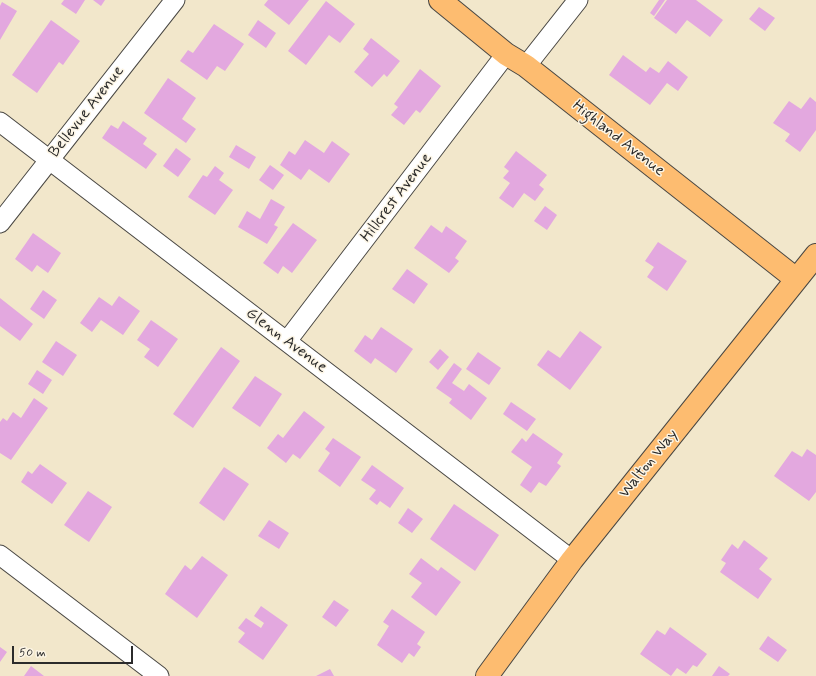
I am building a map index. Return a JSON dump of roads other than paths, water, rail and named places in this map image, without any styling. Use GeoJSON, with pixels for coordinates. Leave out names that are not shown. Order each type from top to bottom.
{"type":"FeatureCollection","features":[{"type":"Feature","properties":{"kind":"main road","name":"Highland Avenue"},"geometry":{"type":"LineString","coordinates":[[440,0],[506,54],[526,66],[796,279]]}},
{"type":"Feature","properties":{"kind":"main road","name":"Walton Way"},"geometry":{"type":"LineString","coordinates":[[487,676],[572,560],[816,255]]}},
{"type":"Feature","properties":{"kind":"street","name":"Bellevue Avenue"},"geometry":{"type":"LineString","coordinates":[[0,224],[175,0]]}},
{"type":"Feature","properties":{"kind":"street"},"geometry":{"type":"LineString","coordinates":[[526,66],[578,0]]}},
{"type":"Feature","properties":{"kind":"street","name":"Hillcrest Avenue"},"geometry":{"type":"LineString","coordinates":[[287,342],[506,54]]}},
{"type":"Feature","properties":{"kind":"street","name":"Glenn Avenue"},"geometry":{"type":"LineString","coordinates":[[0,122],[572,560]]}},
{"type":"Feature","properties":{"kind":"street"},"geometry":{"type":"LineString","coordinates":[[0,555],[159,676]]}}]}
